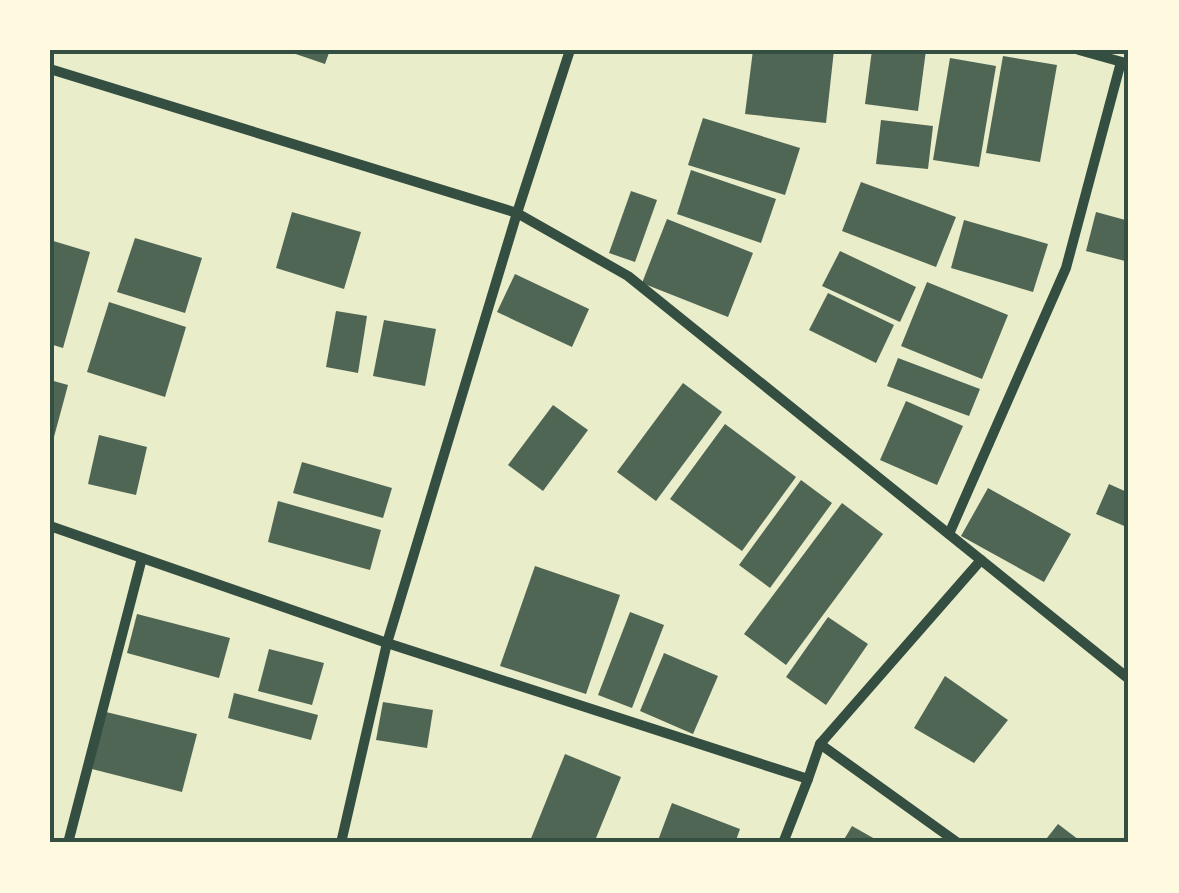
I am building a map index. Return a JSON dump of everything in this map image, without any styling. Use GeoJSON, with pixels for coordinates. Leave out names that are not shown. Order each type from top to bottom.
{"type":"FeatureCollection","features":[{"type":"Feature","properties":{"kind":"street"},"geometry":{"type":"LineString","coordinates":[[342,843],[387,643],[570,50]]}},
{"type":"Feature","properties":{"kind":"street"},"geometry":{"type":"LineString","coordinates":[[949,534],[1066,268],[1125,63],[1079,50]]}},
{"type":"Feature","properties":{"kind":"street"},"geometry":{"type":"LineString","coordinates":[[50,69],[517,213],[628,276],[1129,679]]}},
{"type":"Feature","properties":{"kind":"street"},"geometry":{"type":"LineString","coordinates":[[50,526],[387,643],[808,779]]}},
{"type":"Feature","properties":{"kind":"street"},"geometry":{"type":"LineString","coordinates":[[68,843],[142,558]]}},
{"type":"Feature","properties":{"kind":"street"},"geometry":{"type":"LineString","coordinates":[[783,843],[820,744],[981,560]]}},
{"type":"Feature","properties":{"kind":"street"},"geometry":{"type":"LineString","coordinates":[[820,744],[958,843]]}},
{"type":"Feature","properties":{"kind":"building"},"geometry":{"type":"Polygon","coordinates":[[[284,50],[330,50],[325,64],[284,50]]]}},
{"type":"Feature","properties":{"kind":"building"},"geometry":{"type":"Polygon","coordinates":[[[753,50],[834,50],[826,123],[745,114],[753,50]]]}},
{"type":"Feature","properties":{"kind":"building"},"geometry":{"type":"Polygon","coordinates":[[[872,50],[926,50],[918,111],[865,104],[872,50]]]}},
{"type":"Feature","properties":{"kind":"building"},"geometry":{"type":"Polygon","coordinates":[[[1003,56],[1057,65],[1040,162],[986,153],[1003,56]]]}},
{"type":"Feature","properties":{"kind":"building"},"geometry":{"type":"Polygon","coordinates":[[[950,58],[996,66],[979,167],[933,160],[950,58]]]}},
{"type":"Feature","properties":{"kind":"building"},"geometry":{"type":"Polygon","coordinates":[[[703,118],[800,148],[785,195],[688,165],[703,118]]]}},
{"type":"Feature","properties":{"kind":"building"},"geometry":{"type":"Polygon","coordinates":[[[881,120],[933,126],[928,169],[876,164],[881,120]]]}},
{"type":"Feature","properties":{"kind":"building"},"geometry":{"type":"Polygon","coordinates":[[[691,170],[776,199],[761,243],[677,214],[691,170]]]}},
{"type":"Feature","properties":{"kind":"building"},"geometry":{"type":"Polygon","coordinates":[[[861,182],[956,217],[936,267],[842,231],[861,182]]]}},
{"type":"Feature","properties":{"kind":"building"},"geometry":{"type":"Polygon","coordinates":[[[631,191],[657,200],[635,262],[609,253],[631,191]]]}},
{"type":"Feature","properties":{"kind":"building"},"geometry":{"type":"Polygon","coordinates":[[[292,212],[361,232],[344,289],[276,268],[292,212]]]}},
{"type":"Feature","properties":{"kind":"building"},"geometry":{"type":"Polygon","coordinates":[[[1096,212],[1129,221],[1129,262],[1086,251],[1096,212]]]}},
{"type":"Feature","properties":{"kind":"building"},"geometry":{"type":"Polygon","coordinates":[[[667,219],[753,253],[728,317],[642,283],[667,219]]]}},
{"type":"Feature","properties":{"kind":"building"},"geometry":{"type":"Polygon","coordinates":[[[964,220],[1048,244],[1033,292],[951,268],[964,220]]]}},
{"type":"Feature","properties":{"kind":"building"},"geometry":{"type":"Polygon","coordinates":[[[135,238],[202,258],[185,313],[117,292],[135,238]]]}},
{"type":"Feature","properties":{"kind":"building"},"geometry":{"type":"Polygon","coordinates":[[[50,240],[90,252],[63,348],[50,344],[50,240]]]}},
{"type":"Feature","properties":{"kind":"building"},"geometry":{"type":"Polygon","coordinates":[[[840,251],[916,287],[900,322],[822,286],[840,251]]]}},
{"type":"Feature","properties":{"kind":"building"},"geometry":{"type":"Polygon","coordinates":[[[515,274],[589,309],[572,347],[497,312],[515,274]]]}},
{"type":"Feature","properties":{"kind":"building"},"geometry":{"type":"Polygon","coordinates":[[[927,282],[1008,315],[982,379],[901,346],[927,282]]]}},
{"type":"Feature","properties":{"kind":"building"},"geometry":{"type":"Polygon","coordinates":[[[828,293],[894,325],[876,363],[809,330],[828,293]]]}},
{"type":"Feature","properties":{"kind":"building"},"geometry":{"type":"Polygon","coordinates":[[[109,302],[186,327],[165,397],[87,372],[109,302]]]}},
{"type":"Feature","properties":{"kind":"building"},"geometry":{"type":"Polygon","coordinates":[[[336,311],[367,316],[358,373],[326,367],[336,311]]]}},
{"type":"Feature","properties":{"kind":"building"},"geometry":{"type":"Polygon","coordinates":[[[384,320],[436,329],[425,386],[373,376],[384,320]]]}},
{"type":"Feature","properties":{"kind":"building"},"geometry":{"type":"Polygon","coordinates":[[[898,358],[980,389],[969,416],[887,386],[898,358]]]}},
{"type":"Feature","properties":{"kind":"building"},"geometry":{"type":"Polygon","coordinates":[[[50,380],[68,385],[51,448],[50,448],[50,380]]]}},
{"type":"Feature","properties":{"kind":"building"},"geometry":{"type":"Polygon","coordinates":[[[683,383],[722,412],[656,501],[617,472],[683,383]]]}},
{"type":"Feature","properties":{"kind":"building"},"geometry":{"type":"Polygon","coordinates":[[[906,401],[963,426],[937,485],[880,460],[906,401]]]}},
{"type":"Feature","properties":{"kind":"building"},"geometry":{"type":"Polygon","coordinates":[[[553,405],[588,430],[543,491],[508,465],[553,405]]]}},
{"type":"Feature","properties":{"kind":"building"},"geometry":{"type":"Polygon","coordinates":[[[725,424],[796,477],[742,551],[670,499],[725,424]]]}},
{"type":"Feature","properties":{"kind":"building"},"geometry":{"type":"Polygon","coordinates":[[[99,435],[147,447],[136,495],[88,484],[99,435]]]}},
{"type":"Feature","properties":{"kind":"building"},"geometry":{"type":"Polygon","coordinates":[[[302,462],[392,488],[383,518],[293,493],[302,462]]]}},
{"type":"Feature","properties":{"kind":"building"},"geometry":{"type":"Polygon","coordinates":[[[801,480],[832,503],[770,588],[739,565],[801,480]]]}},
{"type":"Feature","properties":{"kind":"building"},"geometry":{"type":"Polygon","coordinates":[[[1109,484],[1129,493],[1129,528],[1096,514],[1109,484]]]}},
{"type":"Feature","properties":{"kind":"building"},"geometry":{"type":"Polygon","coordinates":[[[988,488],[1071,534],[1044,582],[961,536],[988,488]]]}},
{"type":"Feature","properties":{"kind":"building"},"geometry":{"type":"Polygon","coordinates":[[[278,501],[381,530],[370,570],[268,542],[278,501]]]}},
{"type":"Feature","properties":{"kind":"building"},"geometry":{"type":"Polygon","coordinates":[[[842,503],[883,534],[786,665],[744,634],[842,503]]]}},
{"type":"Feature","properties":{"kind":"building"},"geometry":{"type":"Polygon","coordinates":[[[535,566],[620,595],[586,694],[500,666],[535,566]]]}},
{"type":"Feature","properties":{"kind":"building"},"geometry":{"type":"Polygon","coordinates":[[[630,612],[664,625],[632,708],[598,695],[630,612]]]}},
{"type":"Feature","properties":{"kind":"building"},"geometry":{"type":"Polygon","coordinates":[[[137,614],[230,638],[219,678],[127,653],[137,614]]]}},
{"type":"Feature","properties":{"kind":"building"},"geometry":{"type":"Polygon","coordinates":[[[828,617],[868,644],[826,705],[786,677],[828,617]]]}},
{"type":"Feature","properties":{"kind":"building"},"geometry":{"type":"Polygon","coordinates":[[[269,649],[324,663],[312,705],[258,691],[269,649]]]}},
{"type":"Feature","properties":{"kind":"building"},"geometry":{"type":"Polygon","coordinates":[[[664,653],[718,676],[693,734],[640,711],[664,653]]]}},
{"type":"Feature","properties":{"kind":"building"},"geometry":{"type":"Polygon","coordinates":[[[945,676],[1008,720],[974,763],[914,728],[945,676]]]}},
{"type":"Feature","properties":{"kind":"building"},"geometry":{"type":"Polygon","coordinates":[[[234,693],[318,715],[311,740],[228,718],[234,693]]]}},
{"type":"Feature","properties":{"kind":"building"},"geometry":{"type":"Polygon","coordinates":[[[383,702],[433,710],[427,748],[376,740],[383,702]]]}},
{"type":"Feature","properties":{"kind":"building"},"geometry":{"type":"Polygon","coordinates":[[[106,712],[197,734],[182,792],[92,769],[106,712]]]}},
{"type":"Feature","properties":{"kind":"building"},"geometry":{"type":"Polygon","coordinates":[[[565,754],[621,777],[594,843],[535,843],[530,841],[565,754]]]}},
{"type":"Feature","properties":{"kind":"building"},"geometry":{"type":"Polygon","coordinates":[[[672,803],[740,829],[735,843],[657,843],[672,803]]]}},
{"type":"Feature","properties":{"kind":"building"},"geometry":{"type":"Polygon","coordinates":[[[1058,824],[1083,843],[1043,843],[1058,824]]]}},
{"type":"Feature","properties":{"kind":"building"},"geometry":{"type":"Polygon","coordinates":[[[852,826],[882,843],[842,843],[852,826]]]}}]}
